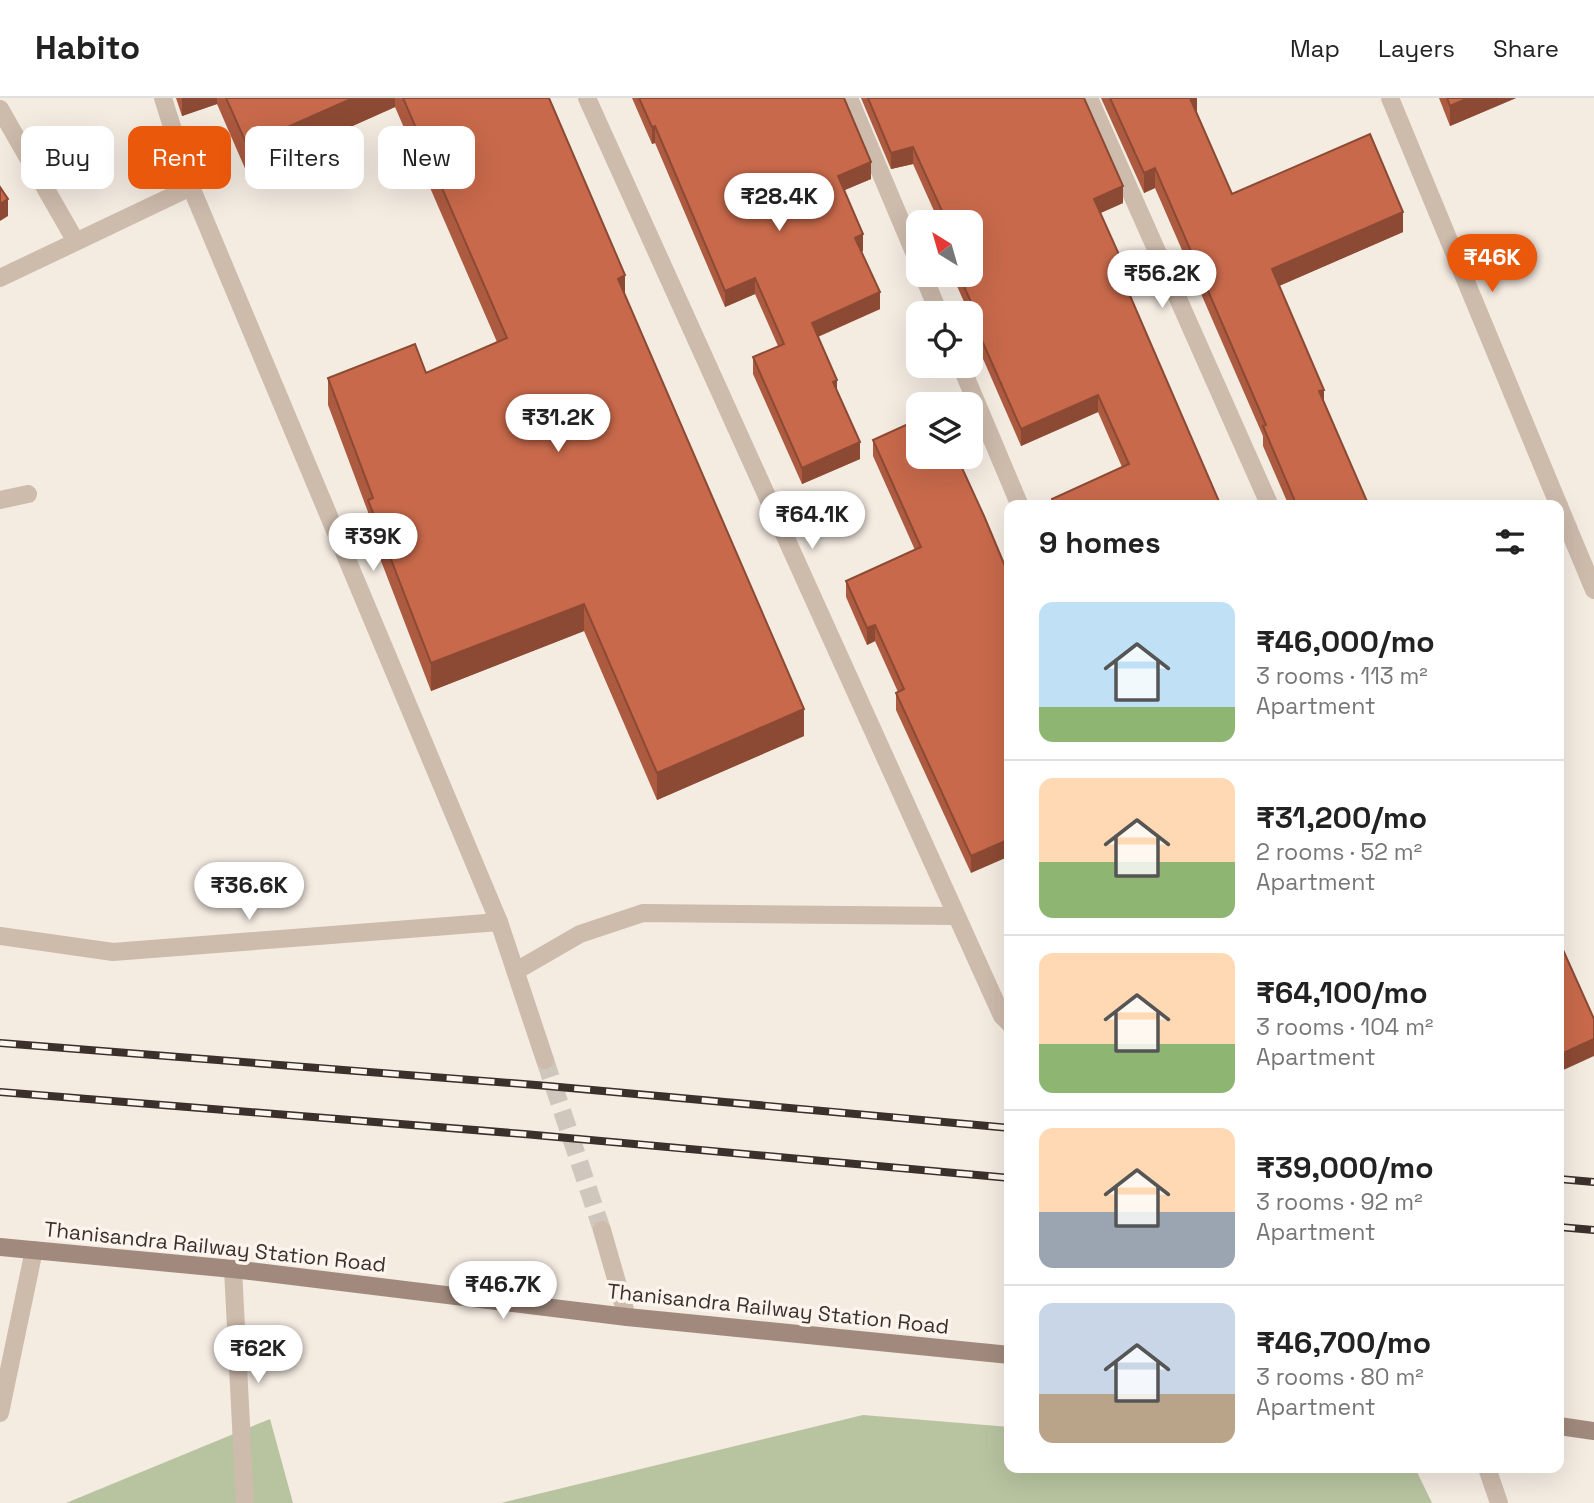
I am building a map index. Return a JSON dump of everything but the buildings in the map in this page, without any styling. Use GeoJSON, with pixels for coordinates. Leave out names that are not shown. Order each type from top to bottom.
{"type":"FeatureCollection","features":[{"type":"Feature","properties":{"kind":"street"},"geometry":{"type":"LineString","coordinates":[[163,98],[172,126]]}},
{"type":"Feature","properties":{"kind":"street"},"geometry":{"type":"LineString","coordinates":[[587,98],[1004,1018]]}},
{"type":"Feature","properties":{"kind":"street"},"geometry":{"type":"LineString","coordinates":[[849,98],[906,233]]}},
{"type":"Feature","properties":{"kind":"street"},"geometry":{"type":"LineString","coordinates":[[1089,98],[1267,500]]}},
{"type":"Feature","properties":{"kind":"street"},"geometry":{"type":"LineString","coordinates":[[1390,98],[1557,500]]}},
{"type":"Feature","properties":{"kind":"street"},"geometry":{"type":"LineString","coordinates":[[0,109],[75,240]]}},
{"type":"Feature","properties":{"kind":"street"},"geometry":{"type":"LineString","coordinates":[[0,278],[187,189]]}},
{"type":"Feature","properties":{"kind":"street"},"geometry":{"type":"LineString","coordinates":[[192,189],[499,922],[545,1060]]}},
{"type":"Feature","properties":{"kind":"street"},"geometry":{"type":"LineString","coordinates":[[966,378],[1017,500]]}},
{"type":"Feature","properties":{"kind":"street"},"geometry":{"type":"LineString","coordinates":[[0,500],[28,494]]}},
{"type":"Feature","properties":{"kind":"street"},"geometry":{"type":"LineString","coordinates":[[1564,518],[1594,590]]}},
{"type":"Feature","properties":{"kind":"street"},"geometry":{"type":"LineString","coordinates":[[516,971],[580,934],[643,913],[956,916]]}},
{"type":"Feature","properties":{"kind":"street"},"geometry":{"type":"LineString","coordinates":[[0,936],[114,952],[499,922]]}},
{"type":"Feature","properties":{"kind":"street"},"geometry":{"type":"LineString","coordinates":[[602,1230],[627,1317]]}},
{"type":"Feature","properties":{"kind":"street","name":"Thanisandra Railway Station Road"},"geometry":{"type":"LineString","coordinates":[[0,1247],[233,1269],[627,1317],[1004,1354]]}},
{"type":"Feature","properties":{"kind":"street"},"geometry":{"type":"LineString","coordinates":[[0,1413],[34,1250]]}},
{"type":"Feature","properties":{"kind":"street"},"geometry":{"type":"LineString","coordinates":[[233,1269],[245,1503]]}},
{"type":"Feature","properties":{"kind":"street"},"geometry":{"type":"LineString","coordinates":[[1564,1427],[1594,1431]]}},
{"type":"Feature","properties":{"kind":"street"},"geometry":{"type":"LineString","coordinates":[[1489,1473],[1499,1503]]}},
{"type":"Feature","properties":{"kind":"green space"},"geometry":{"type":"Polygon","coordinates":[[[863,1415],[1004,1427],[1004,1473],[1417,1473],[1432,1503],[501,1503],[863,1415]]]}},
{"type":"Feature","properties":{"kind":"green space"},"geometry":{"type":"Polygon","coordinates":[[[270,1419],[293,1503],[66,1503],[270,1419]]]}},
{"type":"Feature","properties":{"kind":"tunnel"},"geometry":{"type":"LineString","coordinates":[[545,1060],[602,1230]]}},
{"type":"Feature","properties":{"kind":"railway"},"geometry":{"type":"LineString","coordinates":[[0,1043],[548,1086],[1004,1127]]}},
{"type":"Feature","properties":{"kind":"railway"},"geometry":{"type":"LineString","coordinates":[[0,1092],[524,1134],[1004,1177]]}},
{"type":"Feature","properties":{"kind":"railway"},"geometry":{"type":"LineString","coordinates":[[1564,1179],[1594,1182]]}},
{"type":"Feature","properties":{"kind":"railway"},"geometry":{"type":"LineString","coordinates":[[1564,1227],[1594,1230]]}}]}
